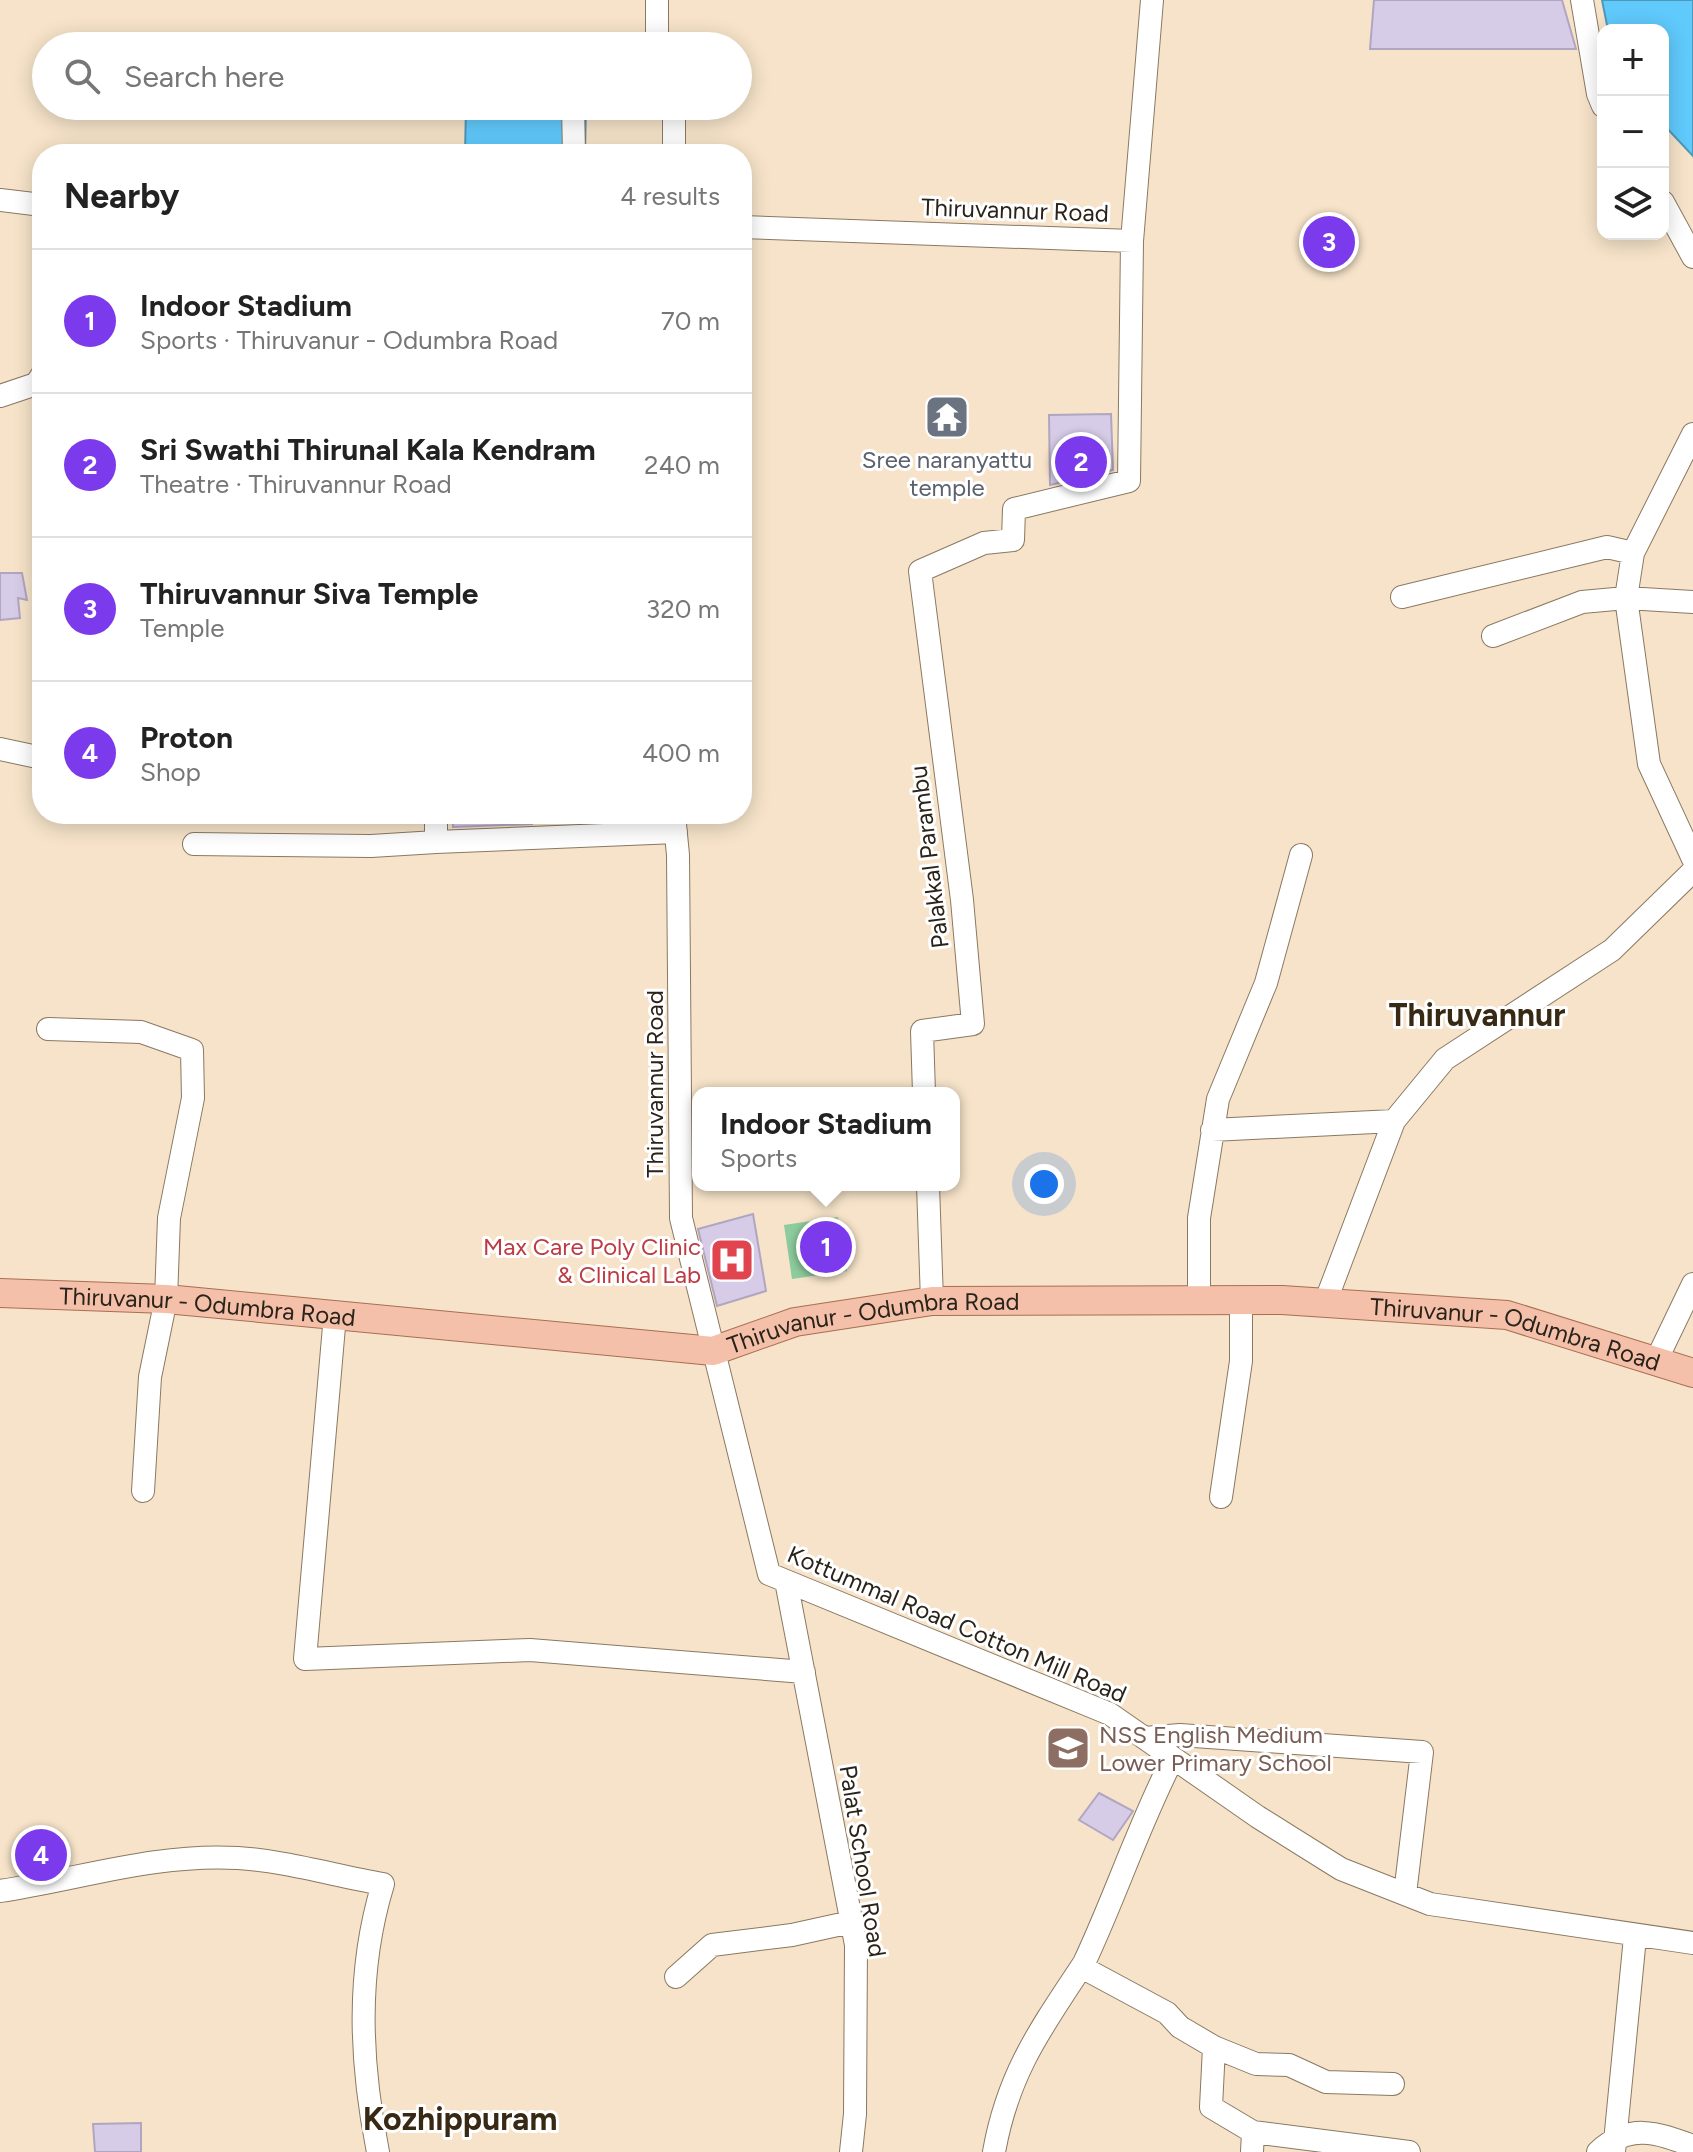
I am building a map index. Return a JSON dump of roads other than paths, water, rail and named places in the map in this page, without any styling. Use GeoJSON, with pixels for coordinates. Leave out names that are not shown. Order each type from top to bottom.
{"type":"FeatureCollection","features":[{"type":"Feature","properties":{"kind":"main road","name":"Thiruvanur - Odumbra Road"},"geometry":{"type":"LineString","coordinates":[[0,1293],[166,1299],[713,1351],[795,1322],[932,1301],[1325,1303],[1507,1315],[1693,1373]]}},
{"type":"Feature","properties":{"kind":"street"},"geometry":{"type":"LineString","coordinates":[[657,0],[657,32]]}},
{"type":"Feature","properties":{"kind":"street"},"geometry":{"type":"LineString","coordinates":[[1132,241],[1152,0]]}},
{"type":"Feature","properties":{"kind":"street"},"geometry":{"type":"LineString","coordinates":[[1582,0],[1599,96]]}},
{"type":"Feature","properties":{"kind":"street"},"geometry":{"type":"LineString","coordinates":[[573,120],[574,144]]}},
{"type":"Feature","properties":{"kind":"street"},"geometry":{"type":"LineString","coordinates":[[674,120],[674,144]]}},
{"type":"Feature","properties":{"kind":"street"},"geometry":{"type":"LineString","coordinates":[[0,200],[32,204]]}},
{"type":"Feature","properties":{"kind":"street"},"geometry":{"type":"LineString","coordinates":[[1669,213],[1693,257]]}},
{"type":"Feature","properties":{"kind":"street","name":"Thiruvannur Road"},"geometry":{"type":"LineString","coordinates":[[752,227],[1132,241],[1129,481],[1014,509],[1013,540],[984,543],[920,571]]}},
{"type":"Feature","properties":{"kind":"street"},"geometry":{"type":"LineString","coordinates":[[0,396],[32,385]]}},
{"type":"Feature","properties":{"kind":"street"},"geometry":{"type":"LineString","coordinates":[[1693,434],[1633,553],[1626,598],[1649,764],[1693,859]]}},
{"type":"Feature","properties":{"kind":"street"},"geometry":{"type":"LineString","coordinates":[[1402,597],[1607,547],[1633,553]]}},
{"type":"Feature","properties":{"kind":"street","name":"Palakkal Parambu"},"geometry":{"type":"LineString","coordinates":[[920,571],[962,900],[973,1024],[922,1031],[924,1087]]}},
{"type":"Feature","properties":{"kind":"street"},"geometry":{"type":"LineString","coordinates":[[1493,636],[1582,602],[1626,598],[1693,602]]}},
{"type":"Feature","properties":{"kind":"street"},"geometry":{"type":"LineString","coordinates":[[0,749],[32,756]]}},
{"type":"Feature","properties":{"kind":"street"},"geometry":{"type":"LineString","coordinates":[[436,824],[436,842]]}},
{"type":"Feature","properties":{"kind":"street"},"geometry":{"type":"LineString","coordinates":[[194,844],[371,846],[662,824]]}},
{"type":"Feature","properties":{"kind":"street","name":"Thiruvannur Road"},"geometry":{"type":"LineString","coordinates":[[675,824],[681,1218],[713,1351]]}},
{"type":"Feature","properties":{"kind":"street"},"geometry":{"type":"LineString","coordinates":[[1199,1302],[1199,1218],[1218,1099],[1270,969],[1301,855]]}},
{"type":"Feature","properties":{"kind":"street"},"geometry":{"type":"LineString","coordinates":[[1325,1303],[1394,1121],[1445,1059],[1612,950],[1693,871]]}},
{"type":"Feature","properties":{"kind":"street"},"geometry":{"type":"LineString","coordinates":[[48,1029],[141,1032],[192,1050],[193,1098],[169,1218],[166,1299],[150,1377],[143,1491]]}},
{"type":"Feature","properties":{"kind":"street"},"geometry":{"type":"LineString","coordinates":[[1212,1130],[1394,1121]]}},
{"type":"Feature","properties":{"kind":"street"},"geometry":{"type":"LineString","coordinates":[[928,1191],[932,1301]]}},
{"type":"Feature","properties":{"kind":"street"},"geometry":{"type":"LineString","coordinates":[[1656,1361],[1693,1284]]}},
{"type":"Feature","properties":{"kind":"street"},"geometry":{"type":"LineString","coordinates":[[1221,1497],[1241,1361],[1241,1301]]}},
{"type":"Feature","properties":{"kind":"street"},"geometry":{"type":"LineString","coordinates":[[335,1315],[305,1659],[530,1650],[804,1672]]}},
{"type":"Feature","properties":{"kind":"street","name":"Kottummal Road Cotton Mill Road"},"geometry":{"type":"LineString","coordinates":[[713,1351],[769,1574],[1110,1714],[1341,1869],[1430,1904],[1635,1937],[1693,1943]]}},
{"type":"Feature","properties":{"kind":"street","name":"Palat School Road"},"geometry":{"type":"LineString","coordinates":[[786,1581],[851,1922],[856,1976],[855,2114],[851,2152]]}},
{"type":"Feature","properties":{"kind":"street"},"geometry":{"type":"LineString","coordinates":[[1145,1738],[1180,1735],[1422,1752],[1405,1894]]}},
{"type":"Feature","properties":{"kind":"street"},"geometry":{"type":"LineString","coordinates":[[994,2152],[1002,2109],[1026,2050],[1084,1963],[1125,1871],[1147,1809],[1173,1758]]}},
{"type":"Feature","properties":{"kind":"street"},"geometry":{"type":"LineString","coordinates":[[0,1891],[120,1868],[193,1858],[239,1858],[383,1884],[367,1944],[364,1978],[363,2045],[378,2152]]}},
{"type":"Feature","properties":{"kind":"street"},"geometry":{"type":"LineString","coordinates":[[676,1977],[712,1945],[792,1935],[851,1922]]}},
{"type":"Feature","properties":{"kind":"street"},"geometry":{"type":"LineString","coordinates":[[1615,2144],[1635,1937]]}},
{"type":"Feature","properties":{"kind":"street"},"geometry":{"type":"LineString","coordinates":[[1084,1963],[1087,1970],[1167,2013],[1180,2027],[1214,2047],[1256,2064],[1289,2065],[1326,2082],[1393,2084]]}},
{"type":"Feature","properties":{"kind":"street"},"geometry":{"type":"LineString","coordinates":[[1214,2047],[1211,2107],[1253,2142],[1409,2152]]}},
{"type":"Feature","properties":{"kind":"street"},"geometry":{"type":"LineString","coordinates":[[1598,2152],[1615,2144],[1657,2133],[1693,2146]]}},
{"type":"Feature","properties":{"kind":"water"},"geometry":{"type":"Polygon","coordinates":[[[1602,0],[1693,0],[1693,156],[1669,130],[1669,24],[1607,24],[1602,0]]]}},
{"type":"Feature","properties":{"kind":"water"},"geometry":{"type":"Polygon","coordinates":[[[466,120],[586,120],[585,144],[465,144],[466,120]]]}},
{"type":"Feature","properties":{"kind":"place","name":"Thiruvannur Siva Temple"},"geometry":{"type":"Point","coordinates":[1329,242]}},
{"type":"Feature","properties":{"kind":"place","name":"Sree naranyattu temple"},"geometry":{"type":"Point","coordinates":[947,417]}},
{"type":"Feature","properties":{"kind":"place","name":"Sri Swathi Thirunal Kala Kendram"},"geometry":{"type":"Point","coordinates":[1081,462]}},
{"type":"Feature","properties":{"kind":"place","name":"Indoor Stadium"},"geometry":{"type":"Point","coordinates":[826,1247]}},
{"type":"Feature","properties":{"kind":"place","name":"Max Care Poly Clinic & Clinical Lab"},"geometry":{"type":"Point","coordinates":[732,1260]}},
{"type":"Feature","properties":{"kind":"place","name":"NSS English Medium Lower Primary School"},"geometry":{"type":"Point","coordinates":[1068,1748]}},
{"type":"Feature","properties":{"kind":"place","name":"Proton"},"geometry":{"type":"Point","coordinates":[41,1855]}},
{"type":"Feature","properties":{"kind":"district","name":"Thiruvannur"},"geometry":{"type":"Point","coordinates":[1477,1015]}},
{"type":"Feature","properties":{"kind":"district","name":"Kozhippuram"},"geometry":{"type":"Point","coordinates":[460,2119]}}]}
